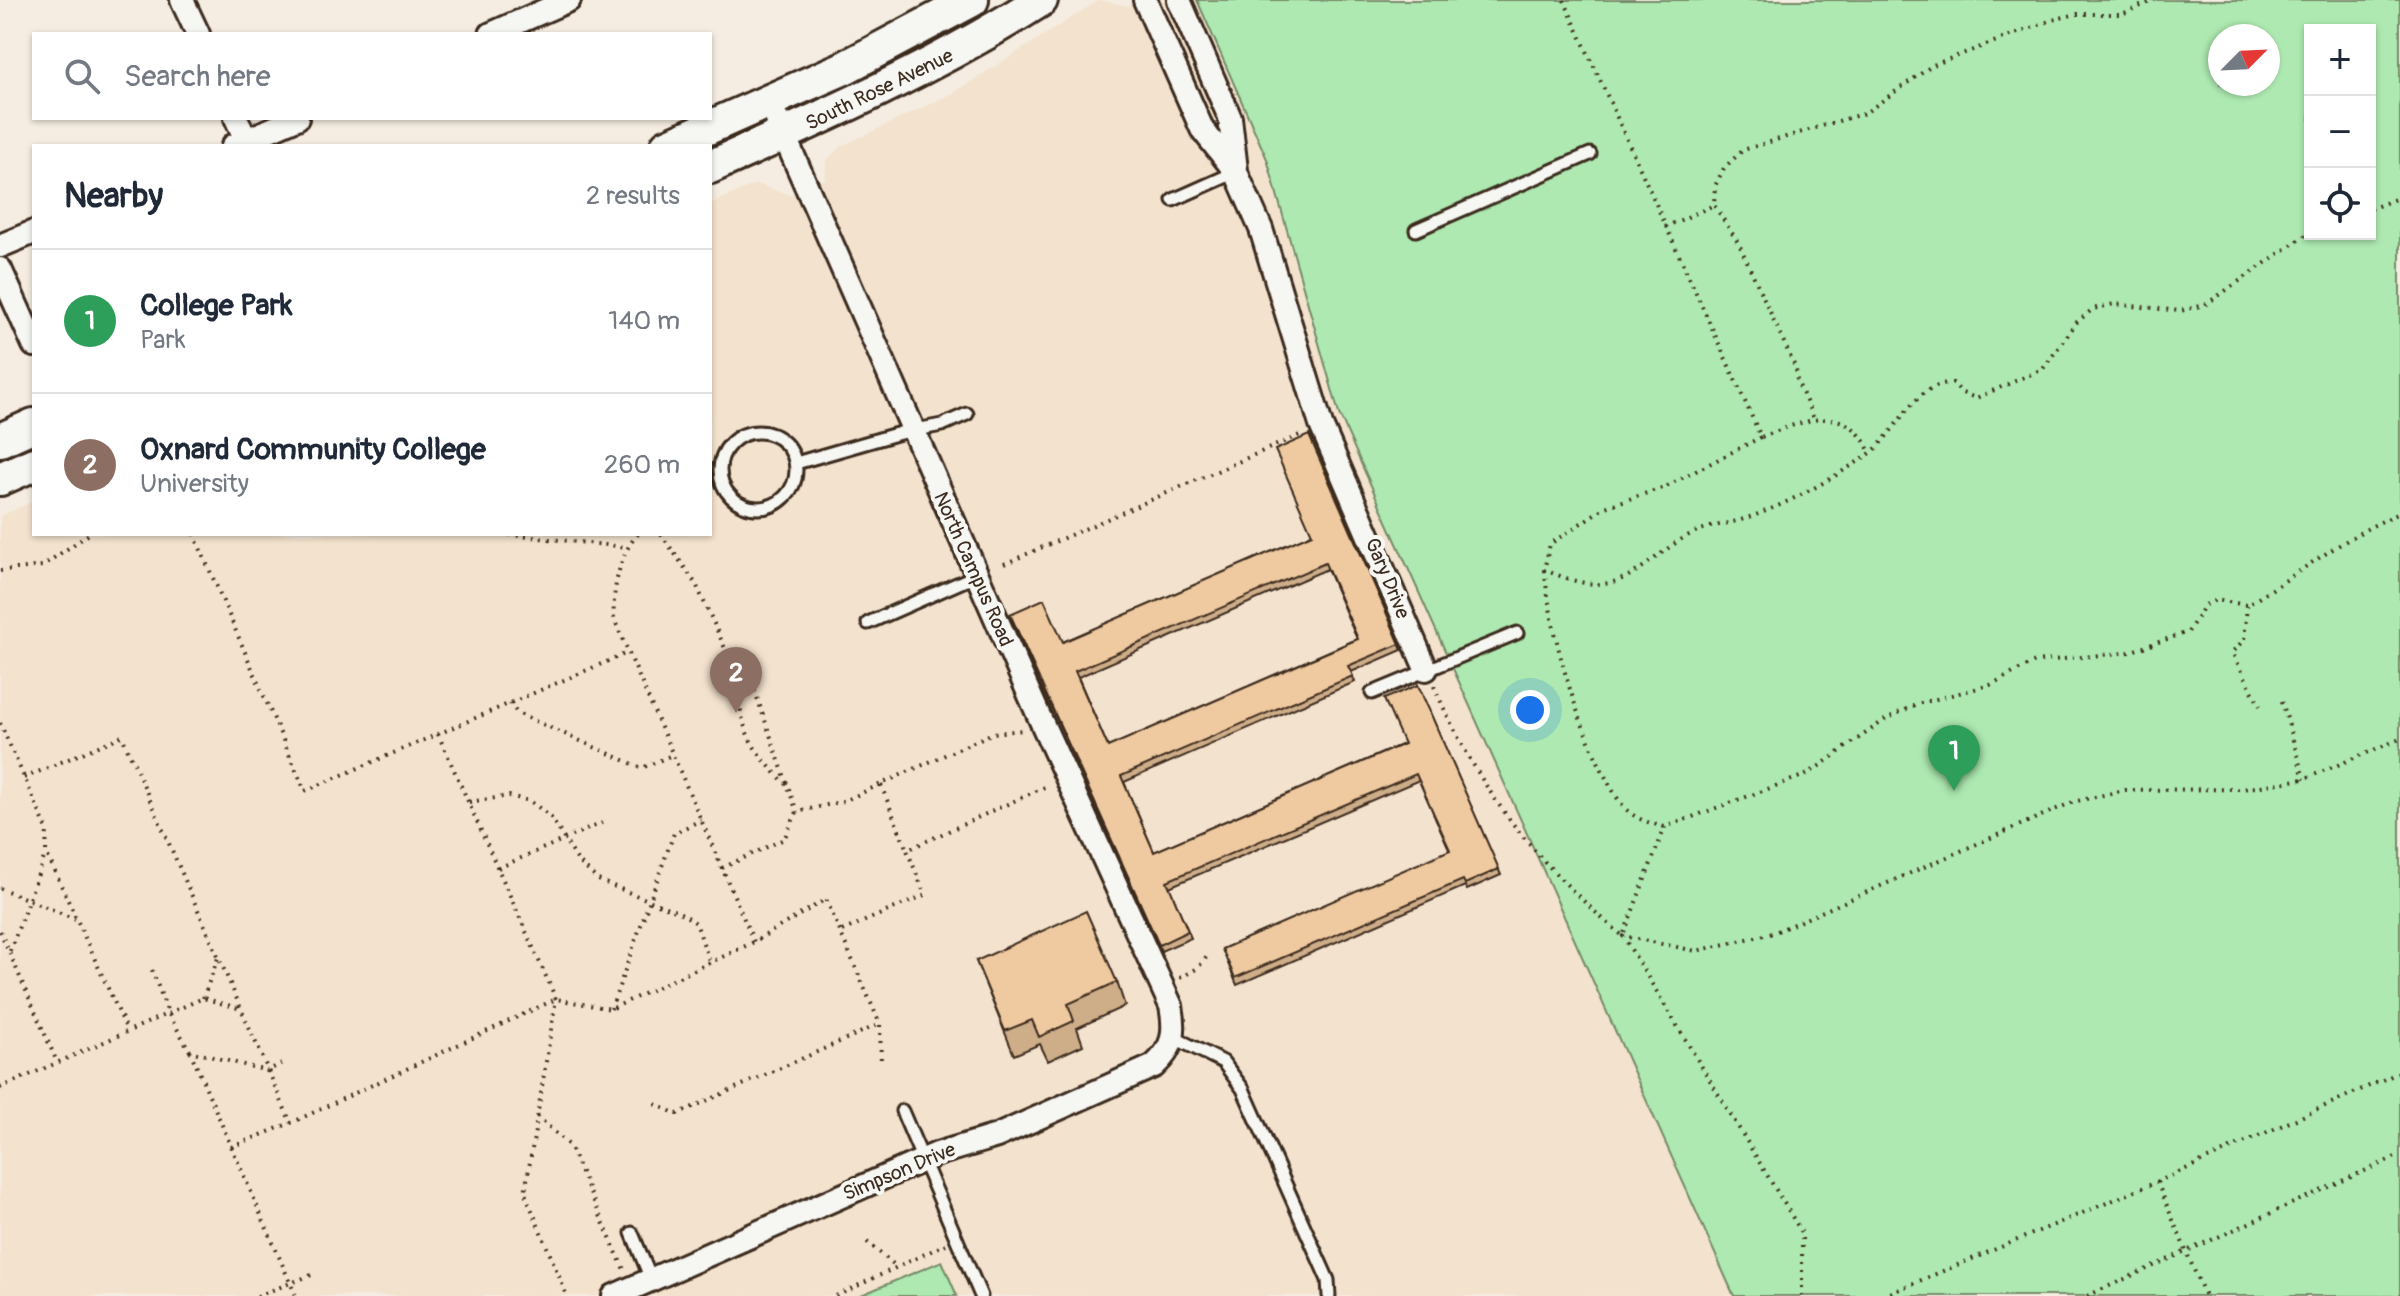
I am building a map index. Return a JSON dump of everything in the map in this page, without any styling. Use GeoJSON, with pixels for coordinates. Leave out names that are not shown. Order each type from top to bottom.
{"type":"FeatureCollection","features":[{"type":"Feature","properties":{"kind":"main road","name":"South Rose Avenue"},"geometry":{"type":"LineString","coordinates":[[672,144],[844,68],[972,0]]}},
{"type":"Feature","properties":{"kind":"main road","name":"South Rose Avenue"},"geometry":{"type":"LineString","coordinates":[[712,166],[868,98],[942,59],[1041,0]]}},
{"type":"Feature","properties":{"kind":"main road"},"geometry":{"type":"LineString","coordinates":[[0,440],[32,426]]}},
{"type":"Feature","properties":{"kind":"main road"},"geometry":{"type":"LineString","coordinates":[[0,479],[32,465]]}},
{"type":"Feature","properties":{"kind":"street"},"geometry":{"type":"LineString","coordinates":[[182,0],[197,32]]}},
{"type":"Feature","properties":{"kind":"street"},"geometry":{"type":"LineString","coordinates":[[496,32],[569,0]]}},
{"type":"Feature","properties":{"kind":"street","name":"Gary Drive"},"geometry":{"type":"LineString","coordinates":[[1145,0],[1202,129],[1236,172],[1261,229],[1321,425],[1426,669]]}},
{"type":"Feature","properties":{"kind":"street","name":"Gary Drive"},"geometry":{"type":"LineString","coordinates":[[1179,0],[1230,118],[1236,172]]}},
{"type":"Feature","properties":{"kind":"street","name":"North Campus Road"},"geometry":{"type":"LineString","coordinates":[[769,101],[1171,1006],[1175,1038]]}},
{"type":"Feature","properties":{"kind":"street"},"geometry":{"type":"LineString","coordinates":[[236,120],[239,143],[292,120]]}},
{"type":"Feature","properties":{"kind":"street"},"geometry":{"type":"LineString","coordinates":[[0,246],[32,233]]}},
{"type":"Feature","properties":{"kind":"street"},"geometry":{"type":"LineString","coordinates":[[0,269],[32,341]]}},
{"type":"Feature","properties":{"kind":"street","name":"Simpson Drive"},"geometry":{"type":"LineString","coordinates":[[614,1296],[920,1161],[970,1141],[997,1136],[1154,1066],[1167,1055],[1175,1038]]}},
{"type":"Feature","properties":{"kind":"lane"},"geometry":{"type":"LineString","coordinates":[[1416,230],[1590,154]]}},
{"type":"Feature","properties":{"kind":"lane"},"geometry":{"type":"LineString","coordinates":[[1173,200],[1236,172]]}},
{"type":"Feature","properties":{"kind":"lane"},"geometry":{"type":"LineString","coordinates":[[796,463],[967,414]]}},
{"type":"Feature","properties":{"kind":"lane"},"geometry":{"type":"LineString","coordinates":[[749,432],[773,434],[792,451],[796,476],[784,498],[761,508],[749,507],[728,493],[715,467],[728,446],[749,432]]}},
{"type":"Feature","properties":{"kind":"lane"},"geometry":{"type":"LineString","coordinates":[[868,623],[977,575]]}},
{"type":"Feature","properties":{"kind":"lane"},"geometry":{"type":"LineString","coordinates":[[1372,693],[1517,633]]}},
{"type":"Feature","properties":{"kind":"lane"},"geometry":{"type":"LineString","coordinates":[[1175,1038],[1223,1062],[1243,1089],[1328,1280],[1329,1296]]}},
{"type":"Feature","properties":{"kind":"lane"},"geometry":{"type":"LineString","coordinates":[[902,1111],[920,1161],[981,1296]]}},
{"type":"Feature","properties":{"kind":"lane"},"geometry":{"type":"LineString","coordinates":[[632,1233],[651,1279]]}},
{"type":"Feature","properties":{"kind":"path"},"geometry":{"type":"LineString","coordinates":[[1564,0],[1761,437]]}},
{"type":"Feature","properties":{"kind":"path"},"geometry":{"type":"LineString","coordinates":[[1813,417],[1797,381],[1796,369],[1752,269],[1714,205],[1720,177],[1743,150],[1794,133],[1845,122],[1865,113],[1933,65],[2016,33],[2077,14],[2122,14],[2155,0]]}},
{"type":"Feature","properties":{"kind":"path"},"geometry":{"type":"LineString","coordinates":[[2376,207],[2400,197]]}},
{"type":"Feature","properties":{"kind":"path"},"geometry":{"type":"LineString","coordinates":[[1665,227],[1714,205]]}},
{"type":"Feature","properties":{"kind":"path"},"geometry":{"type":"LineString","coordinates":[[1544,570],[1578,583],[1605,584],[1633,574],[1692,533],[1750,517],[1796,497],[1870,453],[1930,390],[1944,383],[1953,383],[1962,393],[1976,398],[2029,375],[2053,359],[2077,322],[2093,309],[2114,304],[2180,311],[2205,305],[2304,236]]}},
{"type":"Feature","properties":{"kind":"path"},"geometry":{"type":"LineString","coordinates":[[1870,453],[1863,434],[1848,424],[1813,417],[1761,437],[1665,487],[1605,507],[1550,544],[1544,570],[1553,635],[1564,677],[1603,772],[1625,808],[1640,820],[1665,827],[1808,774],[1886,719],[1917,704],[1990,685],[2035,662],[2129,652],[2188,632],[2205,605],[2216,600],[2247,605],[2304,571],[2342,541],[2400,513]]}},
{"type":"Feature","properties":{"kind":"path"},"geometry":{"type":"LineString","coordinates":[[1004,564],[1321,425]]}},
{"type":"Feature","properties":{"kind":"path"},"geometry":{"type":"LineString","coordinates":[[0,571],[42,566],[86,536]]}},
{"type":"Feature","properties":{"kind":"path"},"geometry":{"type":"LineString","coordinates":[[195,536],[305,791],[627,653]]}},
{"type":"Feature","properties":{"kind":"path"},"geometry":{"type":"LineString","coordinates":[[520,536],[626,547]]}},
{"type":"Feature","properties":{"kind":"path"},"geometry":{"type":"LineString","coordinates":[[636,536],[626,547],[613,604],[614,619],[754,942]]}},
{"type":"Feature","properties":{"kind":"path"},"geometry":{"type":"LineString","coordinates":[[662,536],[696,584],[734,668],[744,729],[756,754],[789,787]]}},
{"type":"Feature","properties":{"kind":"path"},"geometry":{"type":"LineString","coordinates":[[2247,605],[2244,640],[2232,652],[2260,706]]}},
{"type":"Feature","properties":{"kind":"path"},"geometry":{"type":"LineString","coordinates":[[722,868],[784,839],[797,812],[753,686],[734,668]]}},
{"type":"Feature","properties":{"kind":"path"},"geometry":{"type":"LineString","coordinates":[[1426,669],[1449,721],[1500,811],[1569,890],[1623,936],[1802,1233],[1802,1296]]}},
{"type":"Feature","properties":{"kind":"path"},"geometry":{"type":"LineString","coordinates":[[2282,701],[2304,779]]}},
{"type":"Feature","properties":{"kind":"path"},"geometry":{"type":"LineString","coordinates":[[510,703],[517,713],[642,768],[672,755]]}},
{"type":"Feature","properties":{"kind":"path"},"geometry":{"type":"LineString","coordinates":[[0,723],[47,829],[46,852],[10,953]]}},
{"type":"Feature","properties":{"kind":"path"},"geometry":{"type":"LineString","coordinates":[[797,812],[844,801],[993,733],[1027,729]]}},
{"type":"Feature","properties":{"kind":"path"},"geometry":{"type":"LineString","coordinates":[[438,734],[556,999],[525,1193],[567,1296]]}},
{"type":"Feature","properties":{"kind":"path"},"geometry":{"type":"LineString","coordinates":[[24,778],[122,736],[291,1123]]}},
{"type":"Feature","properties":{"kind":"path"},"geometry":{"type":"LineString","coordinates":[[1623,936],[1696,951],[1773,933],[2073,802],[2125,790],[2242,789],[2304,779],[2400,739]]}},
{"type":"Feature","properties":{"kind":"path"},"geometry":{"type":"LineString","coordinates":[[907,850],[1051,784]]}},
{"type":"Feature","properties":{"kind":"path"},"geometry":{"type":"LineString","coordinates":[[841,932],[925,895],[881,785]]}},
{"type":"Feature","properties":{"kind":"path"},"geometry":{"type":"LineString","coordinates":[[469,802],[509,796],[530,801],[550,816],[578,861],[598,880],[683,914],[696,923],[710,963]]}},
{"type":"Feature","properties":{"kind":"path"},"geometry":{"type":"LineString","coordinates":[[611,1009],[647,899],[674,833],[701,820]]}},
{"type":"Feature","properties":{"kind":"path"},"geometry":{"type":"LineString","coordinates":[[498,868],[602,823]]}},
{"type":"Feature","properties":{"kind":"path"},"geometry":{"type":"LineString","coordinates":[[1623,936],[1665,827]]}},
{"type":"Feature","properties":{"kind":"path"},"geometry":{"type":"LineString","coordinates":[[46,852],[127,1030]]}},
{"type":"Feature","properties":{"kind":"path"},"geometry":{"type":"LineString","coordinates":[[0,888],[77,920]]}},
{"type":"Feature","properties":{"kind":"path"},"geometry":{"type":"LineString","coordinates":[[231,1147],[291,1123],[556,999],[611,1009],[754,942],[826,899],[880,1024],[881,1063]]}},
{"type":"Feature","properties":{"kind":"path"},"geometry":{"type":"LineString","coordinates":[[0,931],[57,1062]]}},
{"type":"Feature","properties":{"kind":"path"},"geometry":{"type":"LineString","coordinates":[[203,998],[219,955]]}},
{"type":"Feature","properties":{"kind":"path"},"geometry":{"type":"LineString","coordinates":[[1178,979],[1198,968],[1208,955]]}},
{"type":"Feature","properties":{"kind":"path"},"geometry":{"type":"LineString","coordinates":[[152,970],[168,1013],[190,1051],[296,1296]]}},
{"type":"Feature","properties":{"kind":"path"},"geometry":{"type":"LineString","coordinates":[[0,1088],[203,998],[241,1010]]}},
{"type":"Feature","properties":{"kind":"path"},"geometry":{"type":"LineString","coordinates":[[655,1104],[677,1114],[880,1024]]}},
{"type":"Feature","properties":{"kind":"path"},"geometry":{"type":"LineString","coordinates":[[190,1051],[267,1071],[281,1064]]}},
{"type":"Feature","properties":{"kind":"path"},"geometry":{"type":"LineString","coordinates":[[1883,1296],[2157,1182],[2400,1072]]}},
{"type":"Feature","properties":{"kind":"path"},"geometry":{"type":"LineString","coordinates":[[537,1116],[569,1145],[625,1272]]}},
{"type":"Feature","properties":{"kind":"path"},"geometry":{"type":"LineString","coordinates":[[2087,1296],[2400,1155]]}},
{"type":"Feature","properties":{"kind":"path"},"geometry":{"type":"LineString","coordinates":[[2157,1182],[2205,1296]]}},
{"type":"Feature","properties":{"kind":"path"},"geometry":{"type":"LineString","coordinates":[[836,1296],[956,1240]]}},
{"type":"Feature","properties":{"kind":"path"},"geometry":{"type":"LineString","coordinates":[[867,1242],[897,1267]]}},
{"type":"Feature","properties":{"kind":"path"},"geometry":{"type":"LineString","coordinates":[[257,1296],[314,1274]]}},
{"type":"Feature","properties":{"kind":"shaded area"},"geometry":{"type":"Polygon","coordinates":[[[1099,0],[1128,6],[1137,0],[1197,0],[1267,159],[1339,414],[1734,1296],[0,1296],[0,516],[32,502],[32,536],[712,536],[712,203],[756,184],[790,195],[825,179],[826,162],[840,147],[955,92],[1099,0]]]}},
{"type":"Feature","properties":{"kind":"green space"},"geometry":{"type":"Polygon","coordinates":[[[1197,0],[2400,0],[2400,1296],[1734,1296],[1339,414],[1267,159],[1197,0]]]}},
{"type":"Feature","properties":{"kind":"green space"},"geometry":{"type":"Polygon","coordinates":[[[942,1261],[957,1296],[859,1296],[942,1261]]]}},
{"type":"Feature","properties":{"kind":"building"},"geometry":{"type":"Polygon","coordinates":[[[1309,435],[1400,644],[1348,666],[1353,676],[1121,776],[1154,852],[1404,744],[1384,699],[1418,685],[1499,869],[1465,884],[1463,880],[1235,978],[1222,949],[1450,850],[1416,774],[1167,881],[1188,931],[1159,945],[1010,614],[1044,599],[1063,642],[1312,534],[1275,450],[1309,435]],[[1325,563],[1075,671],[1108,747],[1358,639],[1325,563]]]}},
{"type":"Feature","properties":{"kind":"building"},"geometry":{"type":"Polygon","coordinates":[[[1086,911],[1117,982],[1068,1004],[1074,1021],[1039,1037],[1032,1020],[1005,1031],[976,961],[1086,911]]]}},
{"type":"Feature","properties":{"kind":"place","name":"Oxnard Community College"},"geometry":{"type":"Point","coordinates":[736,713]}},
{"type":"Feature","properties":{"kind":"place","name":"College Park"},"geometry":{"type":"Point","coordinates":[1954,791]}}]}
